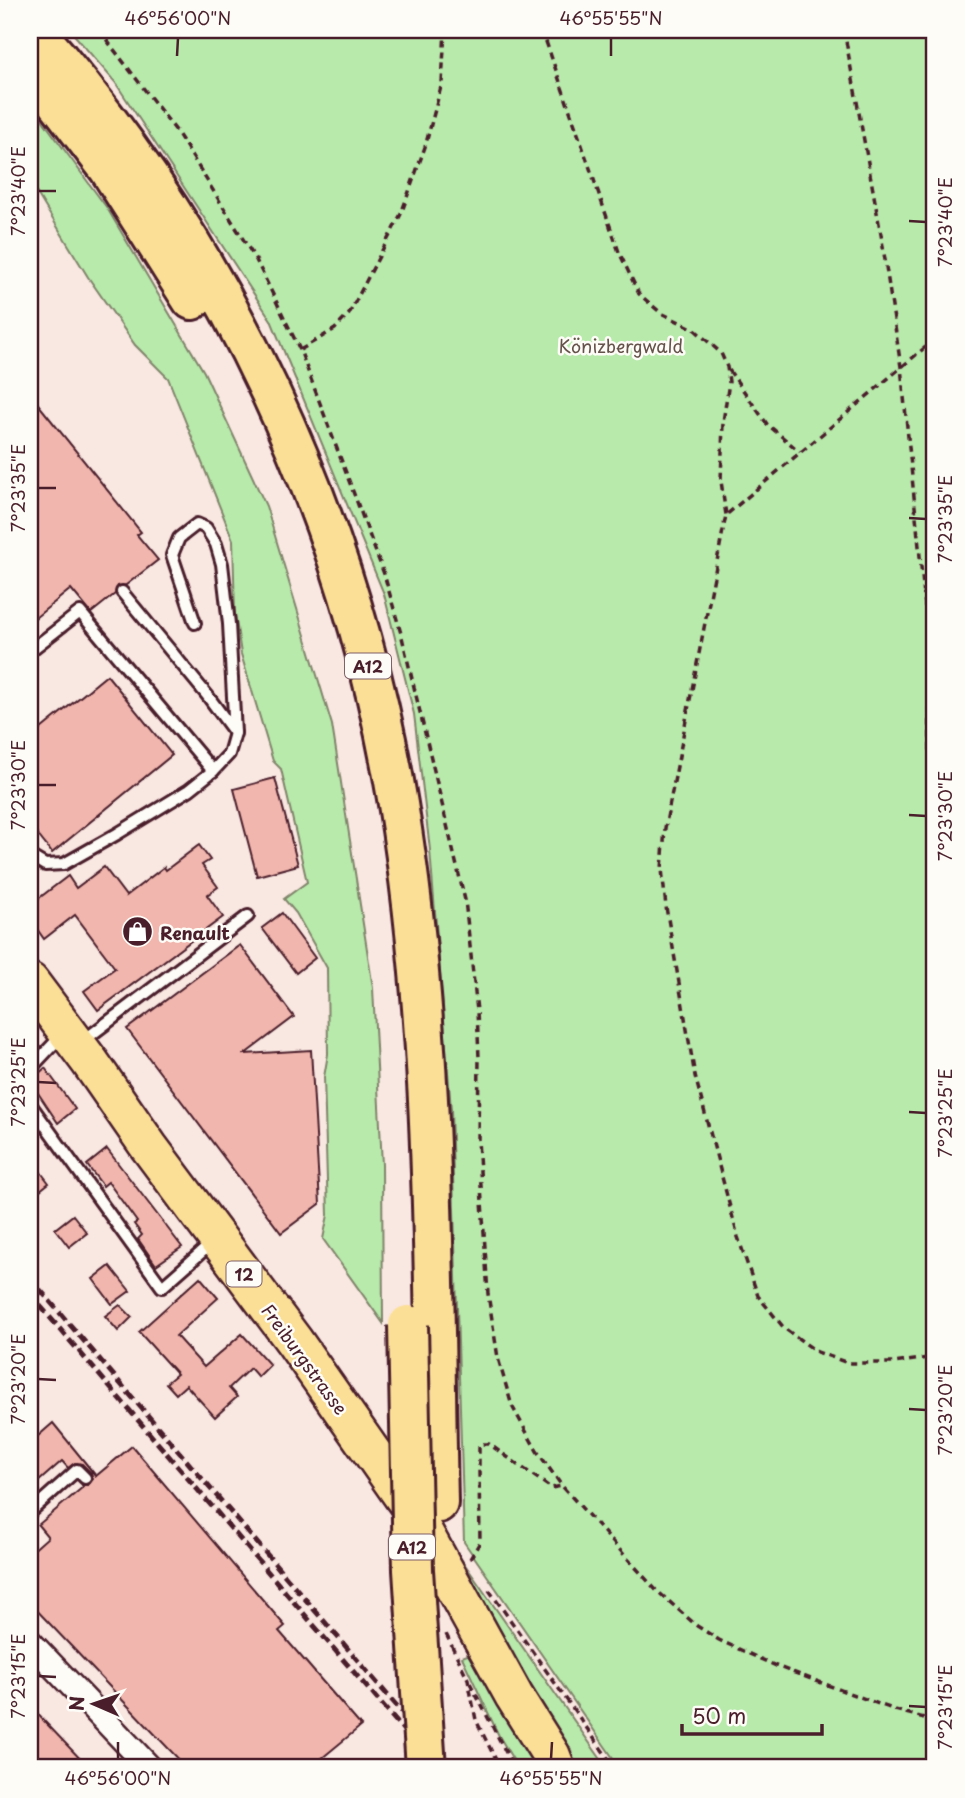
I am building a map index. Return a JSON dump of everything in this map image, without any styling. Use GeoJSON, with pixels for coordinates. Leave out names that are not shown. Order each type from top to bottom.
{"type":"FeatureCollection","features":[{"type":"Feature","properties":{"kind":"highway","name":"A12"},"geometry":{"type":"LineString","coordinates":[[34,30],[133,155],[188,239],[219,293],[261,373],[303,466],[353,608],[388,754],[413,909],[428,1113],[440,1569],[453,1768]]}},
{"type":"Feature","properties":{"kind":"highway","name":"A12"},"geometry":{"type":"LineString","coordinates":[[30,66],[116,179],[164,252],[237,384],[278,476],[327,616],[362,758],[386,913],[401,1112],[413,1570],[426,1768]]}},
{"type":"Feature","properties":{"kind":"main road","name":"Freiburgstrasse"},"geometry":{"type":"LineString","coordinates":[[30,982],[293,1341],[408,1504],[514,1696],[557,1764]]}},
{"type":"Feature","properties":{"kind":"street"},"geometry":{"type":"LineString","coordinates":[[30,1642],[150,1768]]}},
{"type":"Feature","properties":{"kind":"lane"},"geometry":{"type":"LineString","coordinates":[[30,856],[45,864],[64,863],[165,805],[213,771],[229,754],[235,733],[229,624],[222,564],[216,544],[206,528],[197,524],[179,538],[172,555],[195,623]]}},
{"type":"Feature","properties":{"kind":"lane"},"geometry":{"type":"LineString","coordinates":[[122,592],[235,733]]}},
{"type":"Feature","properties":{"kind":"lane"},"geometry":{"type":"LineString","coordinates":[[30,651],[79,612],[213,771]]}},
{"type":"Feature","properties":{"kind":"lane"},"geometry":{"type":"LineString","coordinates":[[30,1069],[248,916]]}},
{"type":"Feature","properties":{"kind":"lane"},"geometry":{"type":"LineString","coordinates":[[30,1104],[162,1287],[217,1239]]}},
{"type":"Feature","properties":{"kind":"lane"},"geometry":{"type":"LineString","coordinates":[[30,1512],[77,1470],[85,1478]]}},
{"type":"Feature","properties":{"kind":"path"},"geometry":{"type":"LineString","coordinates":[[300,350],[335,329],[349,314],[401,214],[425,147],[442,83],[446,30]]}},
{"type":"Feature","properties":{"kind":"path"},"geometry":{"type":"LineString","coordinates":[[542,30],[619,252],[639,294],[661,313],[694,330],[721,353],[727,367],[767,424],[800,452]]}},
{"type":"Feature","properties":{"kind":"path"},"geometry":{"type":"LineString","coordinates":[[844,30],[882,240],[901,367],[929,646],[932,961],[935,994]]}},
{"type":"Feature","properties":{"kind":"path"},"geometry":{"type":"LineString","coordinates":[[726,515],[935,339]]}},
{"type":"Feature","properties":{"kind":"path"},"geometry":{"type":"LineString","coordinates":[[727,367],[729,382],[723,422],[721,481],[726,515],[665,828],[662,869],[695,1076],[738,1237],[758,1296],[784,1328],[817,1352],[848,1363],[893,1363],[935,1357]]}},
{"type":"Feature","properties":{"kind":"path"},"geometry":{"type":"LineString","coordinates":[[468,1561],[480,1542],[479,1458],[481,1444],[489,1444],[551,1488],[562,1486],[656,1590],[697,1626],[719,1640],[799,1675],[895,1710],[935,1721]]}},
{"type":"Feature","properties":{"kind":"path"},"geometry":{"type":"LineString","coordinates":[[443,1627],[453,1653],[514,1768]]}},
{"type":"Feature","properties":{"kind":"path"},"geometry":{"type":"LineString","coordinates":[[468,1679],[476,1720],[499,1768]]}},
{"type":"Feature","properties":{"kind":"green space","name":"Könizbergwald"},"geometry":{"type":"Polygon","coordinates":[[[70,30],[935,30],[935,1768],[620,1768],[464,1542],[451,1109],[430,850],[414,714],[384,594],[271,320],[115,82],[70,30]]]}},
{"type":"Feature","properties":{"kind":"green space"},"geometry":{"type":"Polygon","coordinates":[[[30,103],[107,208],[204,372],[266,506],[332,725],[373,988],[382,1165],[383,1323],[323,1239],[328,1215],[324,1077],[328,1054],[327,968],[296,913],[284,899],[307,882],[281,769],[273,761],[241,654],[235,614],[233,540],[168,378],[135,345],[88,277],[30,182],[30,103]]]}},
{"type":"Feature","properties":{"kind":"green space"},"geometry":{"type":"Polygon","coordinates":[[[459,1556],[607,1768],[577,1768],[561,1747],[456,1559],[459,1556]]]}},
{"type":"Feature","properties":{"kind":"green space"},"geometry":{"type":"Polygon","coordinates":[[[475,1652],[543,1768],[518,1768],[499,1736],[462,1657],[475,1652]]]}},
{"type":"Feature","properties":{"kind":"building"},"geometry":{"type":"Polygon","coordinates":[[[30,394],[141,532],[137,535],[158,560],[126,585],[118,586],[115,594],[91,613],[71,589],[30,622],[30,394]]]}},
{"type":"Feature","properties":{"kind":"building"},"geometry":{"type":"Polygon","coordinates":[[[107,675],[172,755],[52,853],[30,825],[30,738],[107,675]]]}},
{"type":"Feature","properties":{"kind":"building"},"geometry":{"type":"Polygon","coordinates":[[[275,778],[298,865],[257,876],[234,789],[275,778]]]}},
{"type":"Feature","properties":{"kind":"building"},"geometry":{"type":"Polygon","coordinates":[[[199,845],[210,860],[202,865],[218,887],[207,895],[223,917],[98,1010],[84,991],[115,968],[75,915],[44,939],[30,919],[30,905],[68,876],[76,888],[104,867],[126,896],[199,845]]]}},
{"type":"Feature","properties":{"kind":"building"},"geometry":{"type":"Polygon","coordinates":[[[282,913],[315,958],[296,973],[262,928],[282,913]]]}},
{"type":"Feature","properties":{"kind":"building"},"geometry":{"type":"Polygon","coordinates":[[[240,945],[294,1017],[245,1054],[311,1050],[320,1204],[281,1233],[127,1029],[240,945]]]}},
{"type":"Feature","properties":{"kind":"building"},"geometry":{"type":"Polygon","coordinates":[[[45,1068],[75,1109],[58,1123],[30,1081],[45,1068]]]}},
{"type":"Feature","properties":{"kind":"building"},"geometry":{"type":"Polygon","coordinates":[[[107,1149],[182,1247],[156,1265],[138,1239],[142,1235],[134,1224],[137,1222],[108,1182],[103,1186],[87,1165],[107,1149]]]}},
{"type":"Feature","properties":{"kind":"building"},"geometry":{"type":"Polygon","coordinates":[[[30,1158],[49,1183],[30,1198],[30,1158]]]}},
{"type":"Feature","properties":{"kind":"building"},"geometry":{"type":"Polygon","coordinates":[[[73,1215],[87,1233],[69,1247],[55,1229],[73,1215]]]}},
{"type":"Feature","properties":{"kind":"building"},"geometry":{"type":"Polygon","coordinates":[[[110,1266],[130,1291],[112,1304],[93,1279],[110,1266]]]}},
{"type":"Feature","properties":{"kind":"building"},"geometry":{"type":"Polygon","coordinates":[[[200,1277],[218,1298],[176,1336],[204,1367],[242,1334],[270,1365],[258,1377],[250,1368],[229,1388],[237,1397],[215,1417],[186,1385],[176,1394],[166,1383],[177,1374],[139,1332],[200,1277]]]}},
{"type":"Feature","properties":{"kind":"building"},"geometry":{"type":"Polygon","coordinates":[[[120,1305],[132,1317],[118,1331],[105,1316],[120,1305]]]}},
{"type":"Feature","properties":{"kind":"building"},"geometry":{"type":"Polygon","coordinates":[[[53,1423],[96,1476],[132,1446],[285,1626],[279,1631],[361,1726],[310,1768],[187,1768],[30,1603],[30,1553],[48,1537],[38,1525],[83,1487],[82,1485],[88,1485],[93,1479],[82,1464],[75,1463],[68,1468],[62,1461],[30,1489],[30,1443],[53,1423]]]}},
{"type":"Feature","properties":{"kind":"building"},"geometry":{"type":"Polygon","coordinates":[[[30,1706],[46,1723],[89,1768],[30,1768],[30,1706]]]}},
{"type":"Feature","properties":{"kind":"railway"},"geometry":{"type":"LineString","coordinates":[[30,1278],[450,1768]]}},
{"type":"Feature","properties":{"kind":"railway"},"geometry":{"type":"LineString","coordinates":[[30,1294],[436,1768]]}},
{"type":"Feature","properties":{"kind":"place","name":"Renault"},"geometry":{"type":"Point","coordinates":[137,932]}}]}
